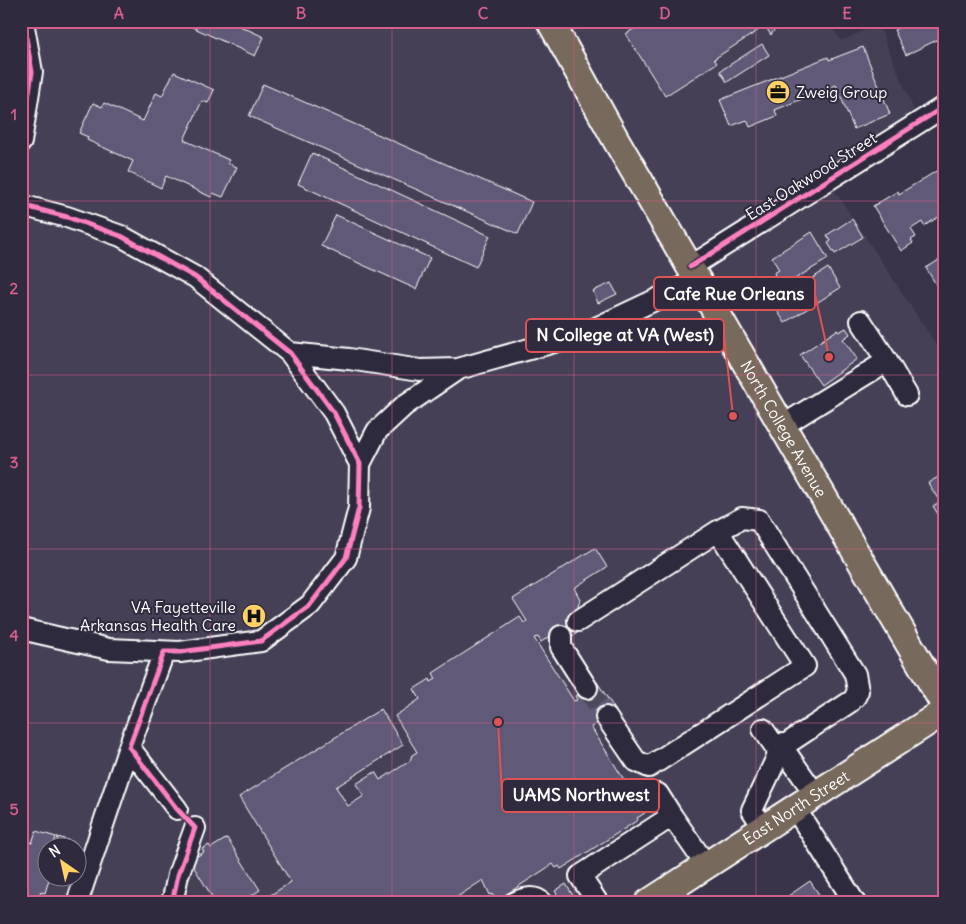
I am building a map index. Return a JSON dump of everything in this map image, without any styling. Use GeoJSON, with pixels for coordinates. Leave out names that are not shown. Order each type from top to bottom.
{"type":"FeatureCollection","features":[{"type":"Feature","properties":{"kind":"main road","name":"North College Avenue"},"geometry":{"type":"LineString","coordinates":[[550,21],[693,274],[945,706]]}},
{"type":"Feature","properties":{"kind":"main road","name":"East North Street"},"geometry":{"type":"LineString","coordinates":[[648,903],[945,712]]}},
{"type":"Feature","properties":{"kind":"street"},"geometry":{"type":"LineString","coordinates":[[21,142],[26,71],[23,21]]}},
{"type":"Feature","properties":{"kind":"street","name":"East Oakwood Street"},"geometry":{"type":"LineString","coordinates":[[458,370],[583,334],[693,274],[945,106]]}},
{"type":"Feature","properties":{"kind":"street"},"geometry":{"type":"LineString","coordinates":[[21,205],[67,217],[121,236],[195,278],[290,353],[334,413],[360,464]]}},
{"type":"Feature","properties":{"kind":"street"},"geometry":{"type":"LineString","coordinates":[[862,320],[907,395]]}},
{"type":"Feature","properties":{"kind":"street"},"geometry":{"type":"LineString","coordinates":[[290,353],[349,359],[420,370],[458,370]]}},
{"type":"Feature","properties":{"kind":"street"},"geometry":{"type":"LineString","coordinates":[[782,426],[887,361]]}},
{"type":"Feature","properties":{"kind":"street"},"geometry":{"type":"LineString","coordinates":[[21,629],[109,649],[164,652],[180,652],[261,641],[310,605],[346,558],[358,508],[360,464],[377,431],[405,405],[458,370]]}},
{"type":"Feature","properties":{"kind":"street"},"geometry":{"type":"LineString","coordinates":[[578,621],[718,530],[742,518],[759,520],[855,674],[858,691],[853,700],[781,746]]}},
{"type":"Feature","properties":{"kind":"street"},"geometry":{"type":"LineString","coordinates":[[606,717],[636,761],[649,767],[805,666],[718,530]]}},
{"type":"Feature","properties":{"kind":"street"},"geometry":{"type":"LineString","coordinates":[[562,636],[561,647],[587,688]]}},
{"type":"Feature","properties":{"kind":"street"},"geometry":{"type":"LineString","coordinates":[[76,903],[129,747],[164,652]]}},
{"type":"Feature","properties":{"kind":"street"},"geometry":{"type":"LineString","coordinates":[[764,828],[752,810],[783,739],[768,726]]}},
{"type":"Feature","properties":{"kind":"street"},"geometry":{"type":"LineString","coordinates":[[781,746],[805,801],[855,903]]}},
{"type":"Feature","properties":{"kind":"street"},"geometry":{"type":"LineString","coordinates":[[129,747],[177,809]]}},
{"type":"Feature","properties":{"kind":"street"},"geometry":{"type":"LineString","coordinates":[[658,794],[706,865]]}},
{"type":"Feature","properties":{"kind":"street"},"geometry":{"type":"LineString","coordinates":[[598,903],[580,876],[672,816]]}},
{"type":"Feature","properties":{"kind":"street"},"geometry":{"type":"LineString","coordinates":[[172,903],[178,875],[195,828]]}},
{"type":"Feature","properties":{"kind":"street"},"geometry":{"type":"LineString","coordinates":[[514,903],[530,898],[539,899],[542,903]]}},
{"type":"Feature","properties":{"kind":"shaded area"},"geometry":{"type":"Polygon","coordinates":[[[21,21],[828,21],[841,41],[878,24],[919,122],[828,180],[945,358],[945,903],[855,903],[795,808],[648,903],[21,903],[21,21]]]}},
{"type":"Feature","properties":{"kind":"building"},"geometry":{"type":"Polygon","coordinates":[[[179,21],[229,21],[264,37],[255,56],[179,21]]]}},
{"type":"Feature","properties":{"kind":"building"},"geometry":{"type":"Polygon","coordinates":[[[646,21],[778,21],[778,24],[771,35],[765,26],[714,59],[717,63],[665,96],[626,34],[646,21]]]}},
{"type":"Feature","properties":{"kind":"building"},"geometry":{"type":"Polygon","coordinates":[[[911,21],[945,21],[945,36],[906,55],[894,30],[911,21]]]}},
{"type":"Feature","properties":{"kind":"building"},"geometry":{"type":"Polygon","coordinates":[[[762,44],[769,55],[727,82],[720,71],[762,44]]]}},
{"type":"Feature","properties":{"kind":"building","name":"Zweig Group"},"geometry":{"type":"Polygon","coordinates":[[[863,47],[890,114],[854,129],[836,85],[775,110],[777,116],[750,127],[747,120],[731,126],[720,100],[828,57],[829,60],[863,47]]]}},
{"type":"Feature","properties":{"kind":"building"},"geometry":{"type":"Polygon","coordinates":[[[174,72],[214,90],[208,103],[202,101],[184,140],[229,160],[227,163],[237,167],[223,197],[213,193],[211,197],[166,176],[161,188],[128,172],[133,161],[87,140],[88,137],[79,133],[93,103],[102,107],[104,103],[143,121],[156,93],[162,96],[174,72]]]}},
{"type":"Feature","properties":{"kind":"building"},"geometry":{"type":"Polygon","coordinates":[[[263,84],[532,202],[518,234],[249,116],[263,84]]]}},
{"type":"Feature","properties":{"kind":"building"},"geometry":{"type":"Polygon","coordinates":[[[312,153],[490,236],[476,267],[298,184],[312,153]]]}},
{"type":"Feature","properties":{"kind":"building"},"geometry":{"type":"Polygon","coordinates":[[[938,170],[945,182],[945,201],[943,202],[945,213],[924,226],[922,222],[911,229],[916,237],[911,240],[913,243],[901,251],[873,206],[898,191],[899,194],[938,170]]]}},
{"type":"Feature","properties":{"kind":"building"},"geometry":{"type":"Polygon","coordinates":[[[336,215],[430,258],[416,289],[321,246],[336,215]]]}},
{"type":"Feature","properties":{"kind":"building"},"geometry":{"type":"Polygon","coordinates":[[[852,219],[863,237],[835,254],[828,243],[831,241],[827,235],[852,219]]]}},
{"type":"Feature","properties":{"kind":"building"},"geometry":{"type":"Polygon","coordinates":[[[812,232],[828,259],[782,286],[778,284],[774,273],[779,270],[772,257],[812,232]]]}},
{"type":"Feature","properties":{"kind":"building"},"geometry":{"type":"Polygon","coordinates":[[[945,253],[945,284],[938,288],[926,268],[944,257],[942,255],[945,253]]]}},
{"type":"Feature","properties":{"kind":"building"},"geometry":{"type":"Polygon","coordinates":[[[828,268],[840,288],[785,323],[773,304],[828,268]]]}},
{"type":"Feature","properties":{"kind":"building"},"geometry":{"type":"Polygon","coordinates":[[[611,283],[617,294],[598,303],[593,291],[611,283]]]}},
{"type":"Feature","properties":{"kind":"building"},"geometry":{"type":"Polygon","coordinates":[[[846,328],[850,334],[843,339],[857,359],[821,385],[800,355],[837,330],[839,332],[846,328]]]}},
{"type":"Feature","properties":{"kind":"building"},"geometry":{"type":"Polygon","coordinates":[[[945,473],[945,516],[941,519],[933,506],[940,502],[928,483],[945,473]]]}},
{"type":"Feature","properties":{"kind":"building"},"geometry":{"type":"Polygon","coordinates":[[[595,548],[607,567],[574,588],[580,599],[577,611],[580,631],[565,642],[558,631],[541,642],[538,637],[534,638],[574,701],[577,700],[575,696],[597,682],[616,711],[591,727],[645,813],[637,818],[638,820],[561,869],[559,866],[556,868],[553,864],[496,901],[492,894],[490,895],[483,880],[448,903],[258,903],[291,882],[239,797],[381,709],[403,745],[336,787],[348,806],[364,796],[356,784],[375,772],[380,780],[410,761],[412,755],[417,752],[395,716],[420,699],[414,689],[430,679],[431,682],[436,679],[433,673],[520,617],[524,623],[527,621],[513,599],[595,548]]]}},
{"type":"Feature","properties":{"kind":"building"},"geometry":{"type":"Polygon","coordinates":[[[36,831],[53,836],[38,836],[38,886],[47,886],[45,893],[41,892],[37,903],[21,903],[21,867],[29,842],[32,843],[36,831]]]}},
{"type":"Feature","properties":{"kind":"building"},"geometry":{"type":"Polygon","coordinates":[[[227,838],[260,890],[249,897],[253,903],[216,903],[190,861],[204,852],[202,849],[209,845],[211,848],[227,838]]]}},
{"type":"Feature","properties":{"kind":"building"},"geometry":{"type":"Polygon","coordinates":[[[810,881],[820,896],[810,903],[778,903],[810,881]]]}},
{"type":"Feature","properties":{"kind":"building"},"geometry":{"type":"Polygon","coordinates":[[[566,884],[575,899],[570,903],[563,903],[555,891],[566,884]]]}},
{"type":"Feature","properties":{"kind":"tunnel"},"geometry":{"type":"LineString","coordinates":[[587,688],[606,717]]}},
{"type":"Feature","properties":{"kind":"cycle path"},"geometry":{"type":"LineString","coordinates":[[21,142],[32,72],[23,21]]}},
{"type":"Feature","properties":{"kind":"cycle path"},"geometry":{"type":"LineString","coordinates":[[690,267],[945,106]]}},
{"type":"Feature","properties":{"kind":"cycle path"},"geometry":{"type":"LineString","coordinates":[[21,205],[67,217],[121,236],[195,277],[290,353],[334,413],[360,464],[359,508],[346,558],[310,605],[261,641],[180,652],[164,652],[129,747],[177,809],[195,828],[178,875],[172,903]]}},
{"type":"Feature","properties":{"kind":"place","name":"Zweig Group"},"geometry":{"type":"Point","coordinates":[778,92]}},
{"type":"Feature","properties":{"kind":"place","name":"Cafe Rue Orleans"},"geometry":{"type":"Point","coordinates":[829,357]}},
{"type":"Feature","properties":{"kind":"place","name":"N College at VA (West)"},"geometry":{"type":"Point","coordinates":[733,416]}},
{"type":"Feature","properties":{"kind":"place","name":"VA Fayetteville Arkansas Health Care"},"geometry":{"type":"Point","coordinates":[254,616]}},
{"type":"Feature","properties":{"kind":"place","name":"UAMS Northwest"},"geometry":{"type":"Point","coordinates":[498,722]}}]}
